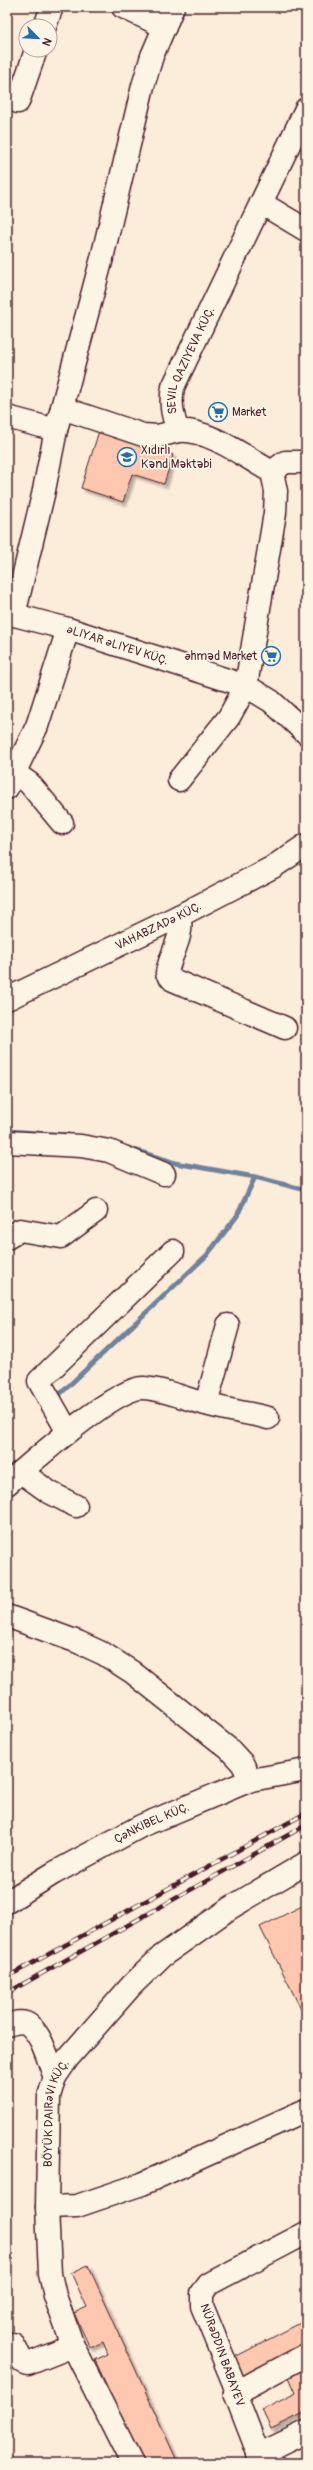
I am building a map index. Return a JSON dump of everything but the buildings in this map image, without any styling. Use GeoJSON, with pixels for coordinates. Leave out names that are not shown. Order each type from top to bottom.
{"type":"FeatureCollection","features":[{"type":"Feature","properties":{"kind":"street"},"geometry":{"type":"LineString","coordinates":[[48,18],[52,7]]}},
{"type":"Feature","properties":{"kind":"street"},"geometry":{"type":"LineString","coordinates":[[122,7],[164,27]]}},
{"type":"Feature","properties":{"kind":"street"},"geometry":{"type":"LineString","coordinates":[[10,614],[43,495],[56,430],[102,258],[143,86],[164,27],[173,7]]}},
{"type":"Feature","properties":{"kind":"street"},"geometry":{"type":"LineString","coordinates":[[18,102],[33,58]]}},
{"type":"Feature","properties":{"kind":"street"},"geometry":{"type":"LineString","coordinates":[[178,430],[170,410],[173,387],[306,109]]}},
{"type":"Feature","properties":{"kind":"street"},"geometry":{"type":"LineString","coordinates":[[261,203],[306,230]]}},
{"type":"Feature","properties":{"kind":"street"},"geometry":{"type":"LineString","coordinates":[[62,408],[143,435],[158,436],[178,430],[188,429],[215,440],[272,472],[276,491],[275,513],[246,686],[228,717],[179,780]]}},
{"type":"Feature","properties":{"kind":"street"},"geometry":{"type":"LineString","coordinates":[[7,417],[56,430]]}},
{"type":"Feature","properties":{"kind":"street"},"geometry":{"type":"LineString","coordinates":[[272,472],[285,462],[306,462]]}},
{"type":"Feature","properties":{"kind":"street","name":"ƏLIYAR ƏLIYEV KÜÇ."},"geometry":{"type":"LineString","coordinates":[[10,614],[68,629],[246,686],[271,701],[306,733]]}},
{"type":"Feature","properties":{"kind":"street"},"geometry":{"type":"LineString","coordinates":[[62,823],[29,783],[11,781],[37,726],[68,629]]}},
{"type":"Feature","properties":{"kind":"street","name":"VAHABZADƏ KÜÇ."},"geometry":{"type":"LineString","coordinates":[[7,999],[179,916],[273,867],[306,845]]}},
{"type":"Feature","properties":{"kind":"street"},"geometry":{"type":"LineString","coordinates":[[179,916],[182,924],[180,936],[167,973],[173,980],[285,1028]]}},
{"type":"Feature","properties":{"kind":"street"},"geometry":{"type":"LineString","coordinates":[[7,1142],[81,1146],[109,1151],[164,1174]]}},
{"type":"Feature","properties":{"kind":"street"},"geometry":{"type":"LineString","coordinates":[[7,1238],[20,1230],[61,1236],[96,1211]]}},
{"type":"Feature","properties":{"kind":"street"},"geometry":{"type":"LineString","coordinates":[[68,1432],[39,1381],[173,1251]]}},
{"type":"Feature","properties":{"kind":"street"},"geometry":{"type":"LineString","coordinates":[[206,1404],[228,1325]]}},
{"type":"Feature","properties":{"kind":"street"},"geometry":{"type":"LineString","coordinates":[[76,1506],[49,1492],[14,1478],[68,1432],[128,1391],[142,1388],[161,1391],[206,1404],[268,1418]]}},
{"type":"Feature","properties":{"kind":"street"},"geometry":{"type":"LineString","coordinates":[[7,1616],[78,1642],[104,1654],[126,1668],[229,1749],[242,1763],[251,1780]]}},
{"type":"Feature","properties":{"kind":"street","name":"ÇƏNKIBEL KÜÇ."},"geometry":{"type":"LineString","coordinates":[[10,1893],[141,1826],[251,1780],[306,1770]]}},
{"type":"Feature","properties":{"kind":"street","name":"BÖYÜK DAIRƏVI KÜÇ."},"geometry":{"type":"LineString","coordinates":[[132,2463],[73,2346],[55,2296],[50,2274],[48,2207],[49,2096],[55,2077],[68,2058],[132,1985],[162,1956],[230,1908],[306,1863]]}},
{"type":"Feature","properties":{"kind":"street"},"geometry":{"type":"LineString","coordinates":[[7,2024],[18,2022],[28,2024],[38,2036],[55,2077]]}},
{"type":"Feature","properties":{"kind":"street"},"geometry":{"type":"LineString","coordinates":[[48,2207],[77,2206],[142,2184],[306,2110]]}},
{"type":"Feature","properties":{"kind":"street","name":"NÜRƏDDIN BABAYEV"},"geometry":{"type":"LineString","coordinates":[[260,2459],[235,2393],[237,2391],[202,2306],[202,2293],[209,2284],[306,2233]]}},
{"type":"Feature","properties":{"kind":"street"},"geometry":{"type":"LineString","coordinates":[[13,2344],[22,2362],[28,2364],[73,2346]]}},
{"type":"Feature","properties":{"kind":"street"},"geometry":{"type":"LineString","coordinates":[[235,2393],[306,2355]]}},
{"type":"Feature","properties":{"kind":"street"},"geometry":{"type":"LineString","coordinates":[[260,2459],[306,2432]]}},
{"type":"Feature","properties":{"kind":"waterway"},"geometry":{"type":"LineString","coordinates":[[7,1131],[68,1135]]}},
{"type":"Feature","properties":{"kind":"waterway"},"geometry":{"type":"LineString","coordinates":[[128,1148],[175,1163],[255,1177],[306,1190]]}},
{"type":"Feature","properties":{"kind":"waterway"},"geometry":{"type":"LineString","coordinates":[[59,1395],[207,1255],[237,1216],[255,1177]]}},
{"type":"Feature","properties":{"kind":"railway"},"geometry":{"type":"LineString","coordinates":[[7,1977],[306,1813]]}},
{"type":"Feature","properties":{"kind":"railway"},"geometry":{"type":"LineString","coordinates":[[7,1993],[306,1825]]}},
{"type":"Feature","properties":{"kind":"place","name":"Market"},"geometry":{"type":"Point","coordinates":[218,412]}},
{"type":"Feature","properties":{"kind":"place","name":"Xıdırlı Kənd Məktəbi"},"geometry":{"type":"Point","coordinates":[127,457]}},
{"type":"Feature","properties":{"kind":"place","name":"Əhməd Market"},"geometry":{"type":"Point","coordinates":[271,656]}}]}
